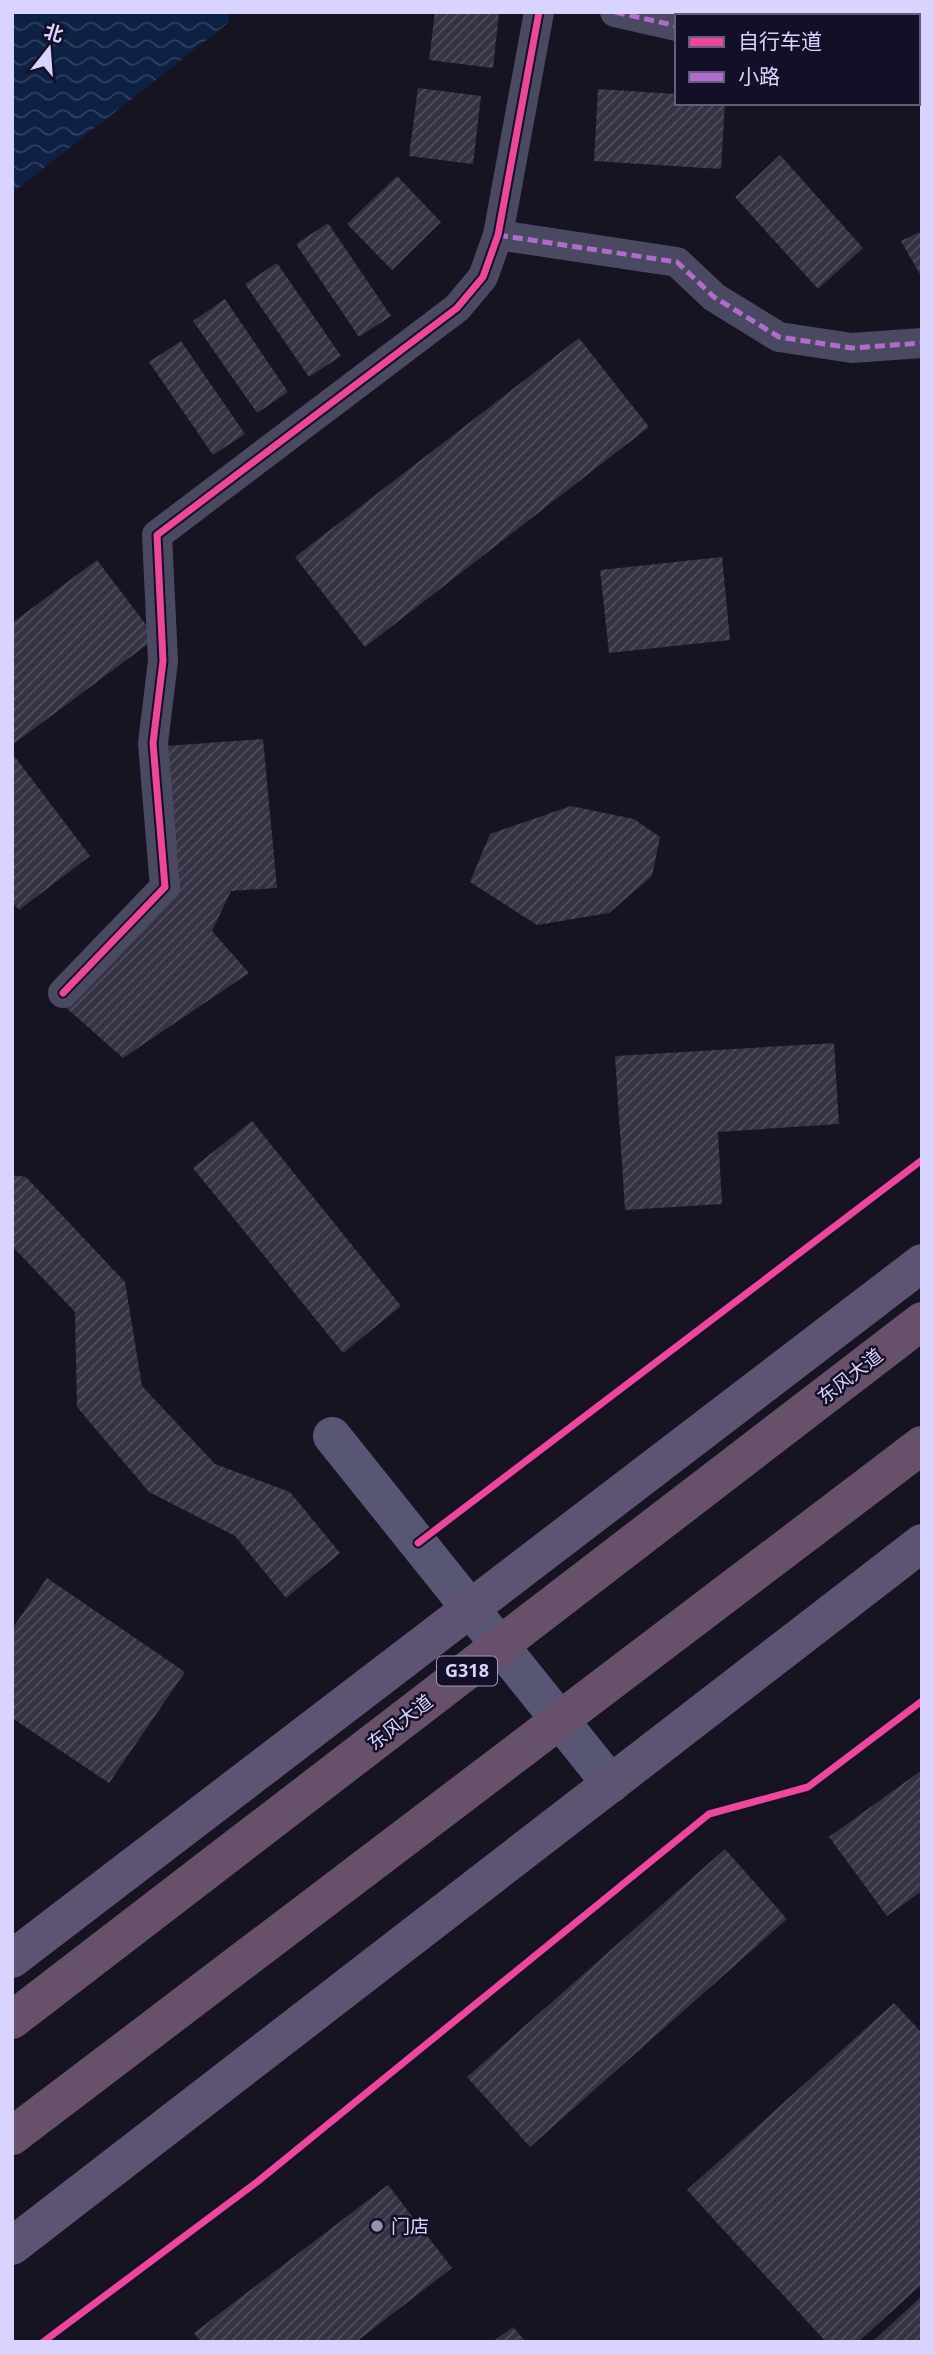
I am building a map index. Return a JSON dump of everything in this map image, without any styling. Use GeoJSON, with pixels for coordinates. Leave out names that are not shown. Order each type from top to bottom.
{"type":"FeatureCollection","features":[{"type":"Feature","properties":{"kind":"highway","name":"东风大道"},"geometry":{"type":"LineString","coordinates":[[12,2020],[922,1321]]}},
{"type":"Feature","properties":{"kind":"highway"},"geometry":{"type":"LineString","coordinates":[[12,2136],[922,1445]]}},
{"type":"Feature","properties":{"kind":"main road"},"geometry":{"type":"LineString","coordinates":[[12,1959],[922,1263]]}},
{"type":"Feature","properties":{"kind":"main road"},"geometry":{"type":"LineString","coordinates":[[12,2246],[922,1543]]}},
{"type":"Feature","properties":{"kind":"street"},"geometry":{"type":"LineString","coordinates":[[63,993],[165,887],[153,743],[163,661],[157,535],[457,308],[482,277],[498,235],[539,12]]}},
{"type":"Feature","properties":{"kind":"street"},"geometry":{"type":"LineString","coordinates":[[615,12],[675,26]]}},
{"type":"Feature","properties":{"kind":"street"},"geometry":{"type":"LineString","coordinates":[[498,235],[677,262],[714,297],[779,337],[852,348],[922,343]]}},
{"type":"Feature","properties":{"kind":"street"},"geometry":{"type":"LineString","coordinates":[[332,1436],[611,1784]]}},
{"type":"Feature","properties":{"kind":"water"},"geometry":{"type":"Polygon","coordinates":[[[12,12],[229,12],[228,23],[12,193],[12,12]]]}},
{"type":"Feature","properties":{"kind":"building"},"geometry":{"type":"Polygon","coordinates":[[[435,12],[499,12],[493,68],[429,60],[435,12]]]}},
{"type":"Feature","properties":{"kind":"building"},"geometry":{"type":"Polygon","coordinates":[[[418,88],[481,96],[473,164],[409,156],[418,88]]]}},
{"type":"Feature","properties":{"kind":"building"},"geometry":{"type":"Polygon","coordinates":[[[598,89],[675,94],[675,105],[725,105],[721,169],[594,161],[598,89]]]}},
{"type":"Feature","properties":{"kind":"building"},"geometry":{"type":"Polygon","coordinates":[[[780,155],[863,248],[818,289],[735,197],[780,155]]]}},
{"type":"Feature","properties":{"kind":"building"},"geometry":{"type":"Polygon","coordinates":[[[397,176],[441,222],[392,270],[347,224],[397,176]]]}},
{"type":"Feature","properties":{"kind":"building"},"geometry":{"type":"Polygon","coordinates":[[[328,223],[391,316],[359,337],[296,244],[328,223]]]}},
{"type":"Feature","properties":{"kind":"building"},"geometry":{"type":"Polygon","coordinates":[[[922,231],[922,278],[901,241],[922,231]]]}},
{"type":"Feature","properties":{"kind":"building"},"geometry":{"type":"Polygon","coordinates":[[[277,263],[341,356],[309,377],[245,284],[277,263]]]}},
{"type":"Feature","properties":{"kind":"building"},"geometry":{"type":"Polygon","coordinates":[[[225,299],[288,392],[257,413],[193,321],[225,299]]]}},
{"type":"Feature","properties":{"kind":"building"},"geometry":{"type":"Polygon","coordinates":[[[579,338],[649,427],[365,647],[295,557],[579,338]]]}},
{"type":"Feature","properties":{"kind":"building"},"geometry":{"type":"Polygon","coordinates":[[[181,341],[245,434],[213,455],[149,362],[181,341]]]}},
{"type":"Feature","properties":{"kind":"building"},"geometry":{"type":"Polygon","coordinates":[[[722,557],[730,640],[609,653],[600,570],[722,557]]]}},
{"type":"Feature","properties":{"kind":"building"},"geometry":{"type":"Polygon","coordinates":[[[97,560],[156,638],[12,745],[12,623],[97,560]]]}},
{"type":"Feature","properties":{"kind":"building"},"geometry":{"type":"Polygon","coordinates":[[[263,739],[277,888],[231,891],[212,931],[249,973],[123,1058],[63,1005],[178,891],[166,746],[263,739]]]}},
{"type":"Feature","properties":{"kind":"building"},"geometry":{"type":"Polygon","coordinates":[[[12,753],[90,856],[19,910],[12,901],[12,753]]]}},
{"type":"Feature","properties":{"kind":"building"},"geometry":{"type":"Polygon","coordinates":[[[571,806],[634,819],[660,837],[652,876],[609,913],[537,925],[470,882],[490,834],[571,806]]]}},
{"type":"Feature","properties":{"kind":"building"},"geometry":{"type":"Polygon","coordinates":[[[834,1043],[839,1124],[718,1132],[722,1204],[625,1210],[615,1056],[834,1043]]]}},
{"type":"Feature","properties":{"kind":"building"},"geometry":{"type":"Polygon","coordinates":[[[252,1121],[401,1306],[343,1353],[193,1168],[252,1121]]]}},
{"type":"Feature","properties":{"kind":"building"},"geometry":{"type":"Polygon","coordinates":[[[12,1175],[26,1177],[125,1282],[142,1386],[215,1464],[290,1492],[340,1553],[286,1598],[235,1536],[149,1492],[77,1407],[75,1312],[12,1246],[12,1175]]]}},
{"type":"Feature","properties":{"kind":"building"},"geometry":{"type":"Polygon","coordinates":[[[47,1578],[185,1672],[109,1783],[12,1718],[12,1629],[47,1578]]]}},
{"type":"Feature","properties":{"kind":"building"},"geometry":{"type":"Polygon","coordinates":[[[922,1770],[922,1891],[887,1916],[829,1837],[922,1770]]]}},
{"type":"Feature","properties":{"kind":"building"},"geometry":{"type":"Polygon","coordinates":[[[725,1849],[787,1919],[530,2147],[467,2077],[725,1849]]]}},
{"type":"Feature","properties":{"kind":"building"},"geometry":{"type":"Polygon","coordinates":[[[894,2003],[922,2033],[922,2284],[858,2342],[826,2342],[687,2190],[894,2003]]]}},
{"type":"Feature","properties":{"kind":"building","name":"门店"},"geometry":{"type":"Polygon","coordinates":[[[388,2185],[452,2268],[356,2342],[201,2342],[194,2333],[388,2185]]]}},
{"type":"Feature","properties":{"kind":"building"},"geometry":{"type":"Polygon","coordinates":[[[922,2296],[922,2342],[872,2342],[922,2296]]]}},
{"type":"Feature","properties":{"kind":"building"},"geometry":{"type":"Polygon","coordinates":[[[513,2327],[526,2342],[492,2342],[513,2327]]]}},
{"type":"Feature","properties":{"kind":"marked path"},"geometry":{"type":"LineString","coordinates":[[615,12],[675,26]]}},
{"type":"Feature","properties":{"kind":"marked path"},"geometry":{"type":"LineString","coordinates":[[498,235],[677,262],[714,297],[779,337],[852,348],[922,343]]}},
{"type":"Feature","properties":{"kind":"cycle path"},"geometry":{"type":"LineString","coordinates":[[63,993],[165,887],[153,743],[163,661],[157,535],[457,308],[483,277],[498,235],[539,12]]}},
{"type":"Feature","properties":{"kind":"cycle path"},"geometry":{"type":"LineString","coordinates":[[418,1543],[922,1160]]}},
{"type":"Feature","properties":{"kind":"cycle path"},"geometry":{"type":"LineString","coordinates":[[43,2342],[257,2182],[709,1814],[808,1787],[922,1701]]}},
{"type":"Feature","properties":{"kind":"place","name":"门店"},"geometry":{"type":"Point","coordinates":[377,2226]}}]}
